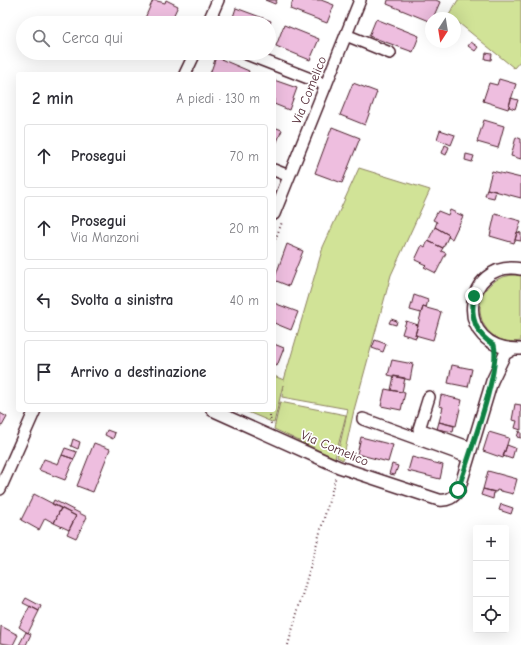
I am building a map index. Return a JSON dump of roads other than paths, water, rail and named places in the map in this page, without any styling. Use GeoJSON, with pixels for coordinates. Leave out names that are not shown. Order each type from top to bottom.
{"type":"FeatureCollection","features":[{"type":"Feature","properties":{"kind":"street"},"geometry":{"type":"LineString","coordinates":[[211,16],[218,0]]}},
{"type":"Feature","properties":{"kind":"street","name":"Via Comelico"},"geometry":{"type":"LineString","coordinates":[[276,209],[360,0]]}},
{"type":"Feature","properties":{"kind":"street"},"geometry":{"type":"LineString","coordinates":[[346,34],[390,53]]}},
{"type":"Feature","properties":{"kind":"street"},"geometry":{"type":"LineString","coordinates":[[186,72],[192,60]]}},
{"type":"Feature","properties":{"kind":"street"},"geometry":{"type":"LineString","coordinates":[[262,60],[326,85]]}},
{"type":"Feature","properties":{"kind":"street"},"geometry":{"type":"LineString","coordinates":[[276,171],[289,176]]}},
{"type":"Feature","properties":{"kind":"street"},"geometry":{"type":"LineString","coordinates":[[517,349],[501,348],[494,345],[483,336],[475,324],[472,309],[474,296],[479,285],[496,271],[519,266]]}},
{"type":"Feature","properties":{"kind":"street"},"geometry":{"type":"LineString","coordinates":[[492,381],[496,351],[494,345]]}},
{"type":"Feature","properties":{"kind":"street"},"geometry":{"type":"LineString","coordinates":[[470,453],[492,381],[504,354],[517,349]]}},
{"type":"Feature","properties":{"kind":"street"},"geometry":{"type":"LineString","coordinates":[[428,397],[419,429],[470,453]]}},
{"type":"Feature","properties":{"kind":"street"},"geometry":{"type":"LineString","coordinates":[[0,489],[34,412]]}},
{"type":"Feature","properties":{"kind":"street","name":"Via Comelico"},"geometry":{"type":"LineString","coordinates":[[216,412],[339,467],[439,500],[451,499],[458,490],[470,453]]}},
{"type":"Feature","properties":{"kind":"street"},"geometry":{"type":"LineString","coordinates":[[362,419],[470,453]]}}]}
